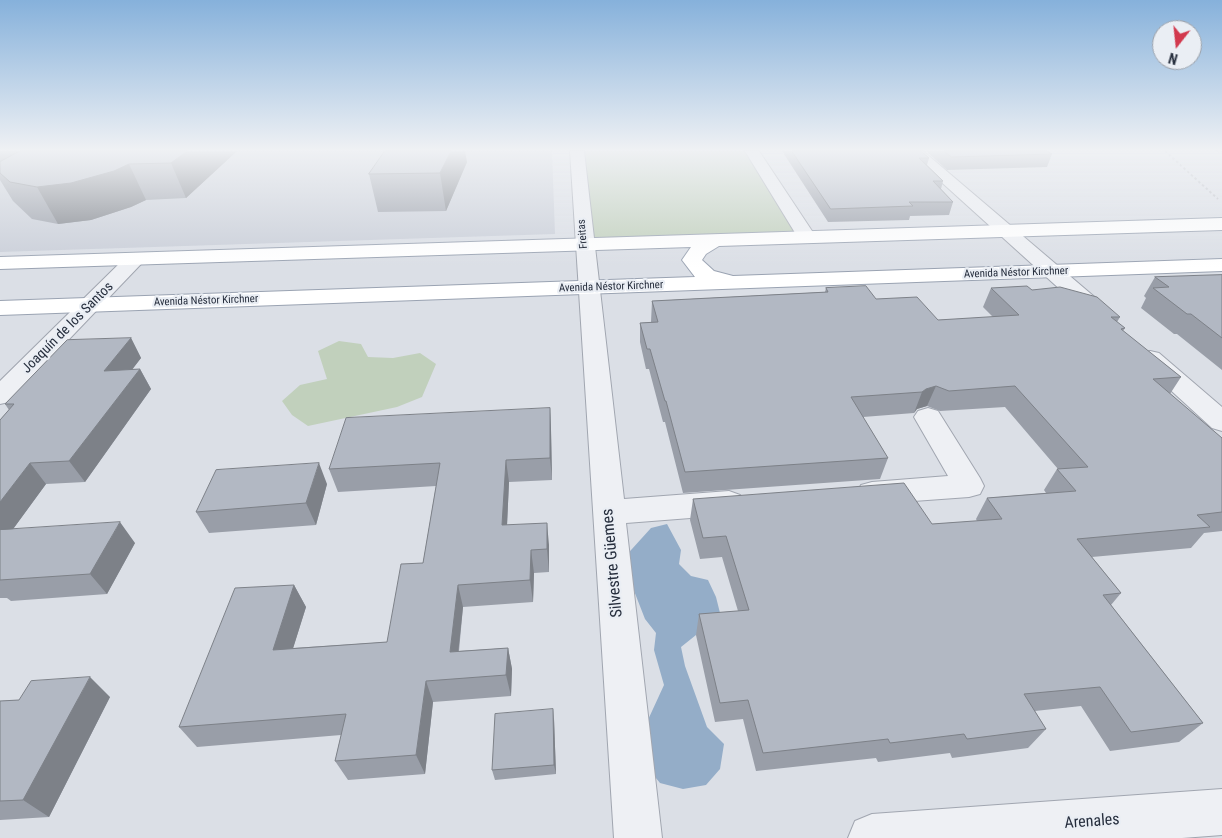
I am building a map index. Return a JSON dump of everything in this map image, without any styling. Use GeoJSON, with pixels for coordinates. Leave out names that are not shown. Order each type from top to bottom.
{"type":"FeatureCollection","features":[{"type":"Feature","properties":{"kind":"main road"},"geometry":{"type":"LineString","coordinates":[[0,263],[1222,224]]}},
{"type":"Feature","properties":{"kind":"main road"},"geometry":{"type":"LineString","coordinates":[[718,239],[704,245],[695,253],[692,260],[695,268],[707,276],[741,283]]}},
{"type":"Feature","properties":{"kind":"main road","name":"Avenida Néstor Kirchner"},"geometry":{"type":"LineString","coordinates":[[0,308],[1222,265]]}},
{"type":"Feature","properties":{"kind":"street","name":"Freitas"},"geometry":{"type":"LineString","coordinates":[[579,190],[588,288]]}},
{"type":"Feature","properties":{"kind":"street"},"geometry":{"type":"LineString","coordinates":[[777,190],[807,237]]}},
{"type":"Feature","properties":{"kind":"street"},"geometry":{"type":"LineString","coordinates":[[959,190],[1222,422]]}},
{"type":"Feature","properties":{"kind":"street","name":"Joaquín de los Santos"},"geometry":{"type":"LineString","coordinates":[[0,396],[135,259]]}},
{"type":"Feature","properties":{"kind":"street","name":"Silvestre Güemes"},"geometry":{"type":"LineString","coordinates":[[588,288],[638,838]]}},
{"type":"Feature","properties":{"kind":"street"},"geometry":{"type":"LineString","coordinates":[[842,495],[969,486],[928,417]]}},
{"type":"Feature","properties":{"kind":"street"},"geometry":{"type":"LineString","coordinates":[[608,512],[755,502]]}},
{"type":"Feature","properties":{"kind":"street","name":"Arenales"},"geometry":{"type":"LineString","coordinates":[[872,838],[1222,812]]}},
{"type":"Feature","properties":{"kind":"path"},"geometry":{"type":"LineString","coordinates":[[1209,190],[1222,202]]}},
{"type":"Feature","properties":{"kind":"shaded area"},"geometry":{"type":"Polygon","coordinates":[[[0,190],[553,190],[555,234],[0,252],[0,190]]]}},
{"type":"Feature","properties":{"kind":"green space"},"geometry":{"type":"Polygon","coordinates":[[[587,190],[772,190],[799,234],[592,240],[587,190]]]}},
{"type":"Feature","properties":{"kind":"green space"},"geometry":{"type":"Polygon","coordinates":[[[339,341],[361,344],[368,357],[393,358],[420,353],[436,364],[422,397],[397,407],[308,426],[292,415],[282,401],[300,385],[327,379],[318,351],[339,341]]]}},
{"type":"Feature","properties":{"kind":"water"},"geometry":{"type":"Polygon","coordinates":[[[667,524],[681,550],[679,564],[691,576],[708,580],[716,597],[720,613],[704,622],[696,635],[681,647],[685,666],[707,727],[724,744],[720,769],[706,785],[683,789],[660,783],[646,766],[647,722],[664,685],[654,650],[656,633],[645,619],[622,560],[651,528],[667,524]]]}},
{"type":"Feature","properties":{"kind":"building"},"geometry":{"type":"Polygon","coordinates":[[[818,190],[942,190],[953,202],[909,202],[913,206],[831,209],[818,190]]]}},
{"type":"Feature","properties":{"kind":"building"},"geometry":{"type":"Polygon","coordinates":[[[1222,275],[1222,338],[1153,288],[1169,287],[1155,277],[1222,275]]]}},
{"type":"Feature","properties":{"kind":"building"},"geometry":{"type":"Polygon","coordinates":[[[866,286],[876,299],[917,297],[938,320],[1019,315],[991,288],[1027,286],[1032,290],[1060,287],[1097,297],[1120,317],[1111,317],[1125,328],[1121,329],[1181,377],[1153,379],[1222,438],[1222,512],[1197,515],[1210,527],[1077,539],[1121,593],[1103,595],[1203,723],[1131,732],[1100,687],[1024,694],[1046,729],[967,739],[964,734],[890,743],[888,739],[763,753],[748,700],[720,703],[699,614],[749,610],[726,536],[703,538],[693,499],[904,483],[932,524],[1002,519],[987,498],[1076,491],[1057,469],[1088,467],[1015,386],[949,391],[936,386],[922,392],[851,397],[888,458],[685,472],[666,401],[650,349],[647,349],[640,323],[658,322],[652,301],[828,292],[826,288],[866,286]]]}},
{"type":"Feature","properties":{"kind":"building"},"geometry":{"type":"Polygon","coordinates":[[[131,338],[104,371],[140,369],[69,461],[30,463],[0,502],[0,420],[14,404],[5,404],[67,340],[131,338]]]}},
{"type":"Feature","properties":{"kind":"building"},"geometry":{"type":"Polygon","coordinates":[[[550,408],[550,458],[506,460],[502,525],[547,523],[547,549],[531,550],[530,580],[458,585],[450,652],[508,648],[506,675],[426,681],[416,755],[335,761],[346,714],[179,727],[235,588],[294,585],[273,650],[387,642],[401,564],[423,563],[440,463],[329,469],[346,418],[550,408]]]}},
{"type":"Feature","properties":{"kind":"building"},"geometry":{"type":"Polygon","coordinates":[[[319,463],[306,503],[196,512],[216,470],[319,463]]]}},
{"type":"Feature","properties":{"kind":"building"},"geometry":{"type":"Polygon","coordinates":[[[120,522],[90,574],[0,580],[0,530],[120,522]]]}},
{"type":"Feature","properties":{"kind":"building"},"geometry":{"type":"Polygon","coordinates":[[[90,677],[23,800],[0,801],[0,701],[19,700],[31,681],[90,677]]]}},
{"type":"Feature","properties":{"kind":"building"},"geometry":{"type":"Polygon","coordinates":[[[553,709],[554,765],[492,770],[495,714],[553,709]]]}}]}
